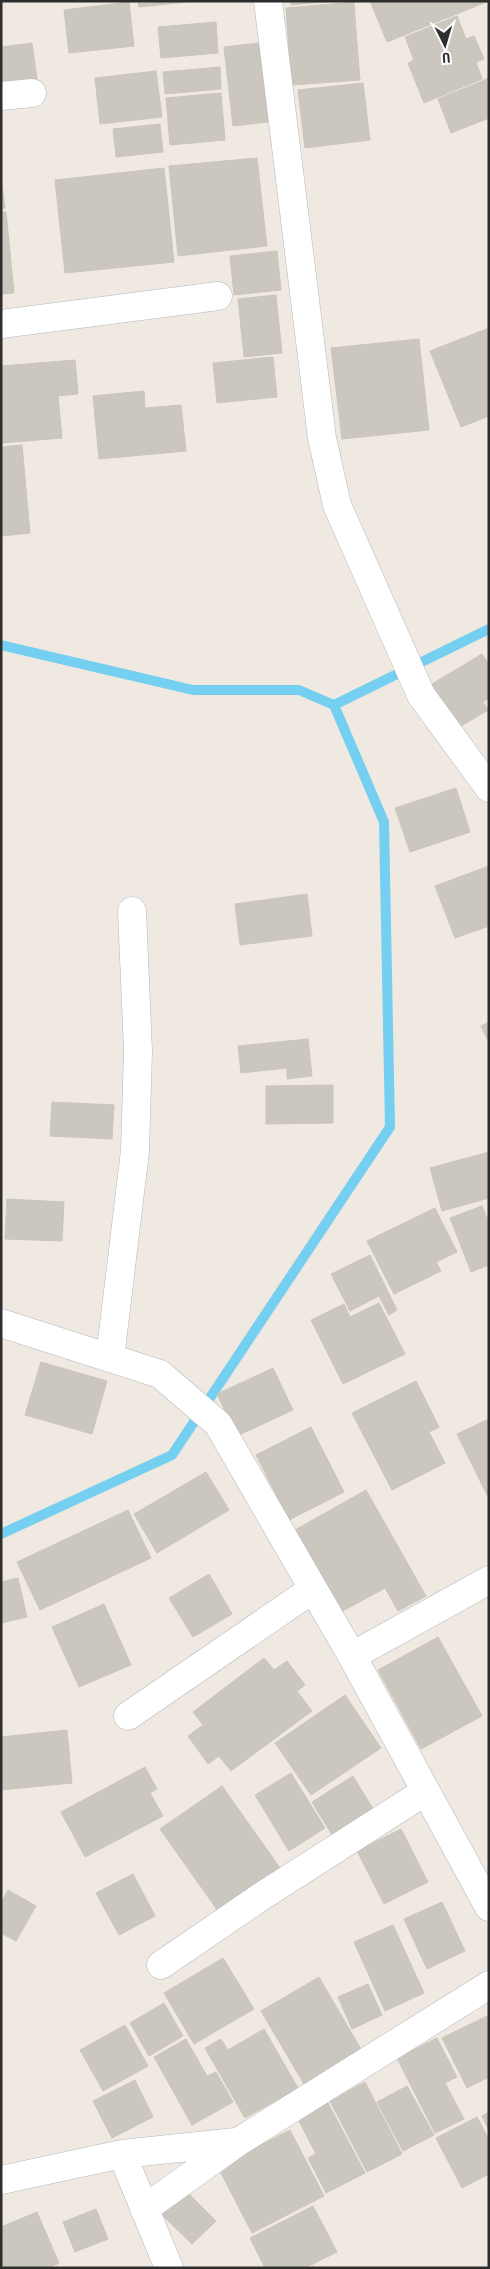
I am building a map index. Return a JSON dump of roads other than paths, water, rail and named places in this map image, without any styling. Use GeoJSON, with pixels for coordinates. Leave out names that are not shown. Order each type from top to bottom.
{"type":"FeatureCollection","features":[{"type":"Feature","properties":{"kind":"street"},"geometry":{"type":"LineString","coordinates":[[268,1],[322,438],[337,505],[421,696],[489,788]]}},
{"type":"Feature","properties":{"kind":"street"},"geometry":{"type":"LineString","coordinates":[[1,96],[32,93]]}},
{"type":"Feature","properties":{"kind":"street"},"geometry":{"type":"LineString","coordinates":[[1,324],[218,296]]}},
{"type":"Feature","properties":{"kind":"street"},"geometry":{"type":"LineString","coordinates":[[110,1358],[131,1197],[136,1142],[138,1051],[132,911]]}},
{"type":"Feature","properties":{"kind":"street"},"geometry":{"type":"LineString","coordinates":[[1,1323],[160,1374],[218,1424],[352,1656],[489,1907]]}},
{"type":"Feature","properties":{"kind":"street"},"geometry":{"type":"LineString","coordinates":[[352,1656],[489,1580]]}},
{"type":"Feature","properties":{"kind":"street"},"geometry":{"type":"LineString","coordinates":[[128,1716],[313,1589]]}},
{"type":"Feature","properties":{"kind":"street"},"geometry":{"type":"LineString","coordinates":[[161,1965],[260,1898],[426,1791]]}},
{"type":"Feature","properties":{"kind":"street"},"geometry":{"type":"LineString","coordinates":[[144,2210],[238,2142],[489,1984]]}},
{"type":"Feature","properties":{"kind":"street"},"geometry":{"type":"LineString","coordinates":[[1,2180],[122,2154],[238,2142]]}},
{"type":"Feature","properties":{"kind":"street"},"geometry":{"type":"LineString","coordinates":[[122,2154],[169,2268]]}},
{"type":"Feature","properties":{"kind":"waterway"},"geometry":{"type":"LineString","coordinates":[[1,645],[193,690],[299,690],[334,705],[489,629]]}},
{"type":"Feature","properties":{"kind":"waterway"},"geometry":{"type":"LineString","coordinates":[[1,1534],[172,1455],[390,1127],[384,822],[334,705]]}}]}
